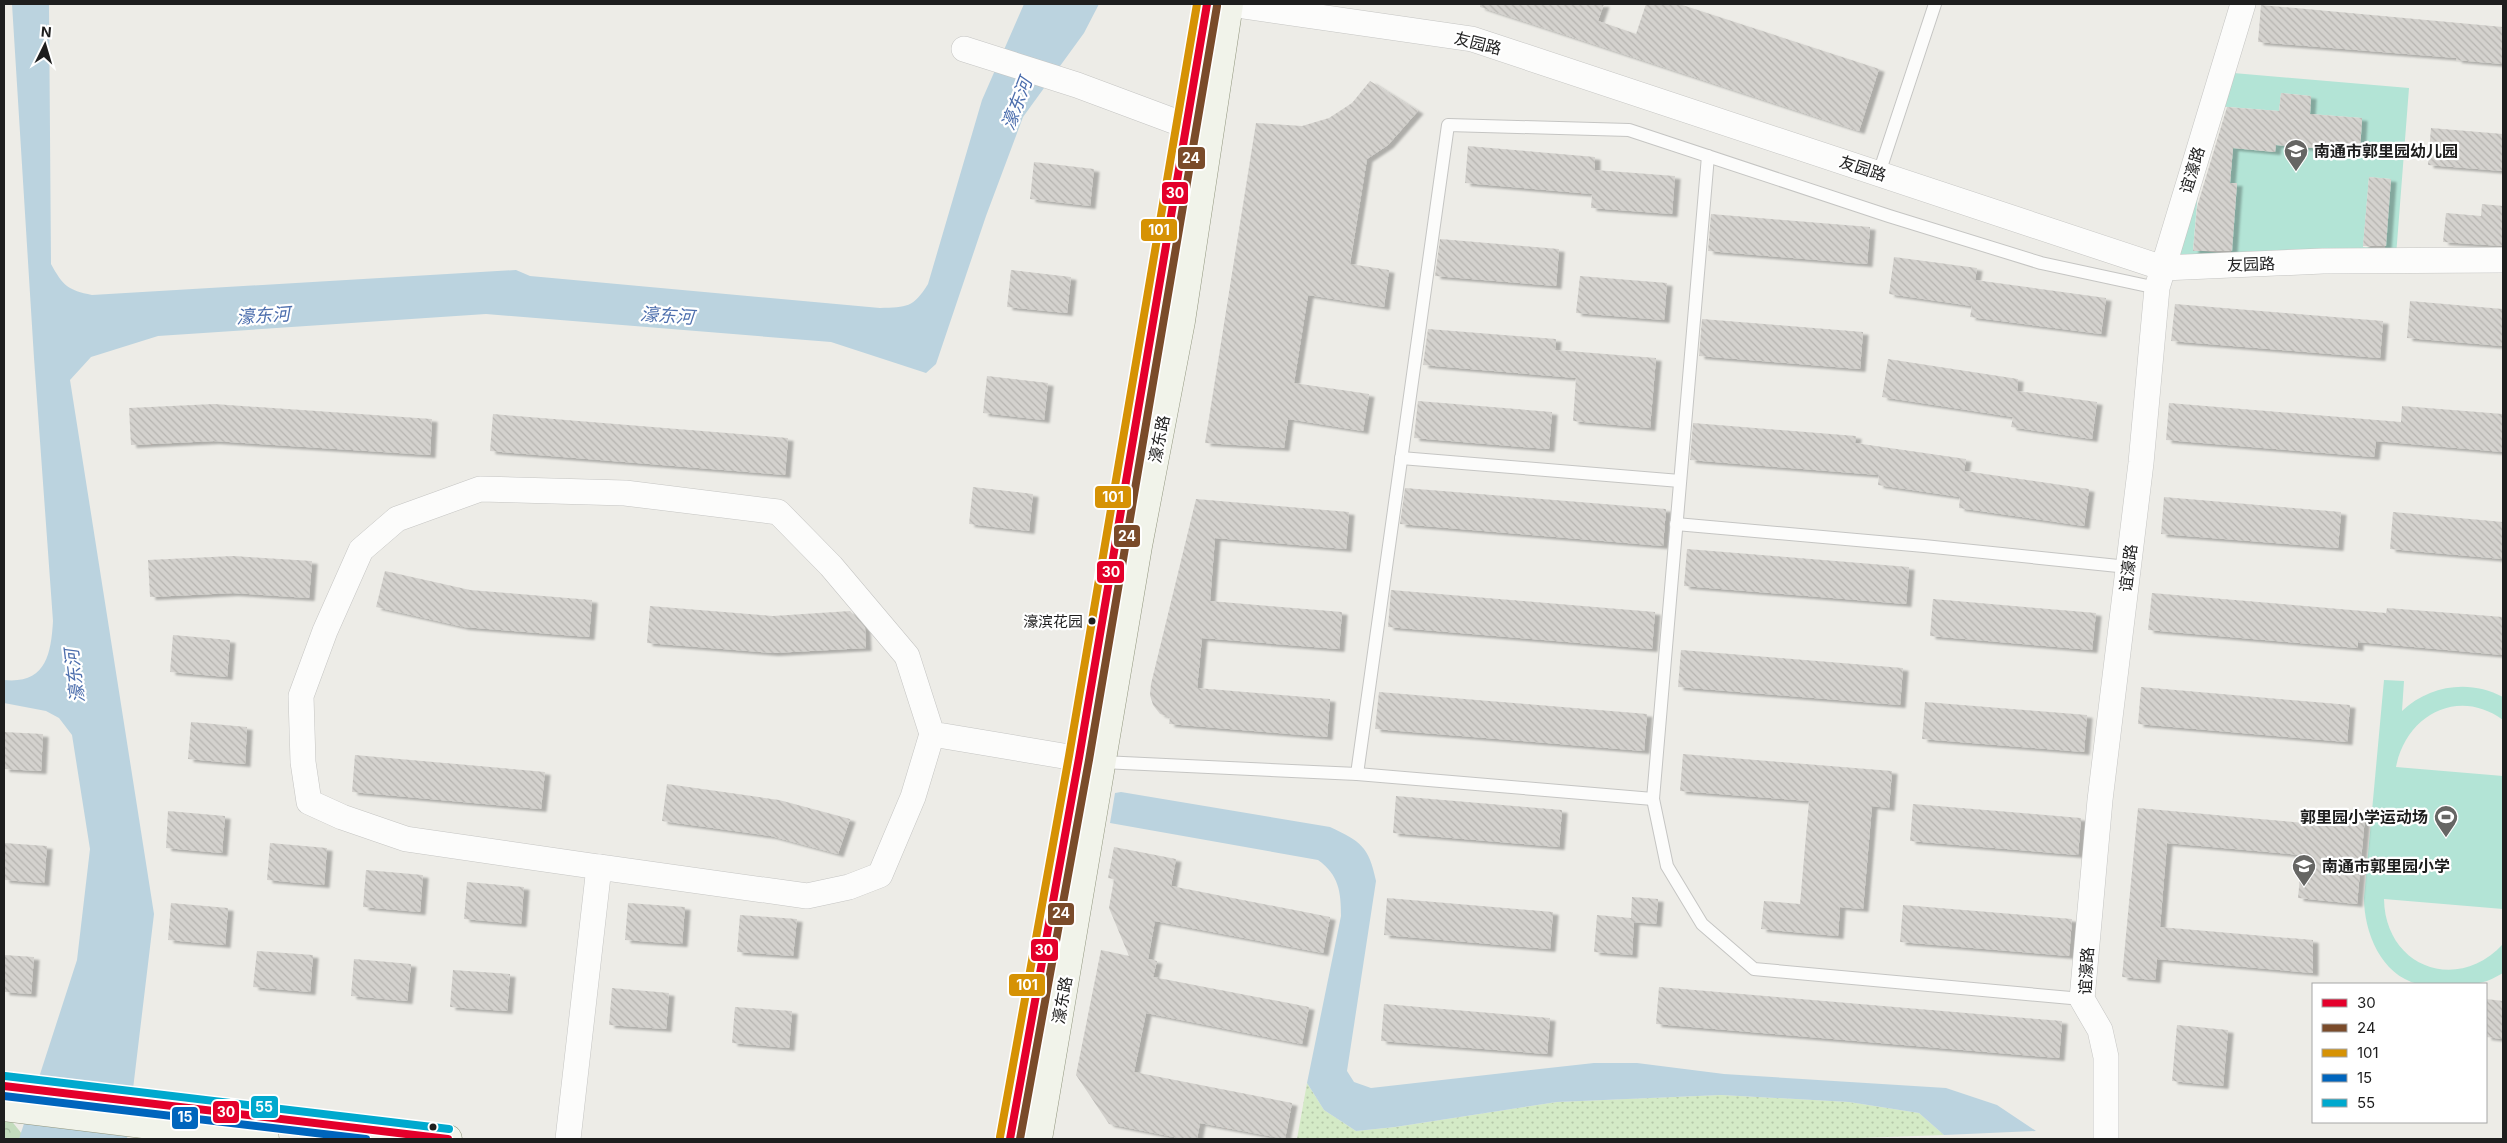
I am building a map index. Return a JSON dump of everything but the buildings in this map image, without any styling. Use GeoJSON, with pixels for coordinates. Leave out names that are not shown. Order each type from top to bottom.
{"type":"FeatureCollection","features":[{"type":"Feature","properties":{"kind":"main road","name":"濠东路"},"geometry":{"type":"LineString","coordinates":[[1038,1139],[1090,760],[1207,4]]}},
{"type":"Feature","properties":{"kind":"main road","name":"濠东路"},"geometry":{"type":"LineString","coordinates":[[1010,1139],[1181,322],[1229,4]]}},
{"type":"Feature","properties":{"kind":"main road"},"geometry":{"type":"LineString","coordinates":[[7,1097],[158,1116],[448,1139]]}},
{"type":"Feature","properties":{"kind":"main road"},"geometry":{"type":"LineString","coordinates":[[158,1116],[266,1139]]}},
{"type":"Feature","properties":{"kind":"street","name":"友园路"},"geometry":{"type":"LineString","coordinates":[[1229,4],[1472,39],[1879,173],[2160,278],[2322,261],[2503,260]]}},
{"type":"Feature","properties":{"kind":"street","name":"谊濠路"},"geometry":{"type":"LineString","coordinates":[[2106,1139],[2106,1057],[2100,1030],[2082,999],[2100,800],[2141,463],[2160,278],[2243,4]]}},
{"type":"Feature","properties":{"kind":"street"},"geometry":{"type":"LineString","coordinates":[[974,52],[1076,85],[1187,126]]}},
{"type":"Feature","properties":{"kind":"street"},"geometry":{"type":"LineString","coordinates":[[480,489],[625,493],[778,512],[831,566],[907,656],[932,734],[913,797],[880,875],[849,887],[807,896],[406,839],[342,817],[309,802],[303,762],[302,696],[325,631],[362,550],[397,519],[480,489]]}},
{"type":"Feature","properties":{"kind":"street"},"geometry":{"type":"LineString","coordinates":[[932,734],[1090,760]]}},
{"type":"Feature","properties":{"kind":"street"},"geometry":{"type":"LineString","coordinates":[[568,1139],[600,867]]}},
{"type":"Feature","properties":{"kind":"lane"},"geometry":{"type":"LineString","coordinates":[[1879,173],[1935,4]]}},
{"type":"Feature","properties":{"kind":"lane"},"geometry":{"type":"LineString","coordinates":[[1357,774],[1448,125],[1629,130],[1889,216],[2041,263],[2160,278]]}},
{"type":"Feature","properties":{"kind":"lane"},"geometry":{"type":"LineString","coordinates":[[1708,156],[1653,799],[1667,866],[1702,924],[1754,969],[2082,999]]}},
{"type":"Feature","properties":{"kind":"lane"},"geometry":{"type":"LineString","coordinates":[[1401,458],[1680,481]]}},
{"type":"Feature","properties":{"kind":"lane"},"geometry":{"type":"LineString","coordinates":[[1676,524],[1916,545],[2128,567]]}},
{"type":"Feature","properties":{"kind":"lane"},"geometry":{"type":"LineString","coordinates":[[1090,760],[1357,774],[1653,799]]}},
{"type":"Feature","properties":{"kind":"green space","name":"南通市郭里园幼儿园"},"geometry":{"type":"Polygon","coordinates":[[[2222,72],[2409,88],[2396,256],[2161,256],[2222,72]],[[2281,93],[2279,111],[2216,106],[2199,180],[2193,250],[2231,254],[2237,184],[2230,183],[2233,148],[2275,152],[2276,145],[2360,152],[2362,118],[2310,114],[2311,96],[2281,93]],[[2369,177],[2363,247],[2385,249],[2391,179],[2369,177]]]}},
{"type":"Feature","properties":{"kind":"green space"},"geometry":{"type":"Polygon","coordinates":[[[2384,680],[2404,681],[2402,711],[2425,695],[2437,690],[2450,688],[2477,688],[2503,697],[2503,720],[2486,710],[2469,706],[2452,707],[2436,712],[2422,721],[2411,733],[2402,749],[2396,767],[2503,776],[2503,909],[2384,899],[2388,923],[2397,942],[2410,956],[2427,966],[2445,970],[2465,968],[2485,959],[2503,944],[2503,973],[2489,980],[2477,983],[2415,983],[2405,979],[2394,972],[2377,950],[2367,925],[2364,898],[2384,680]]]}},
{"type":"Feature","properties":{"kind":"green space"},"geometry":{"type":"Polygon","coordinates":[[[1307,1083],[1324,1110],[1356,1131],[1395,1127],[1557,1102],[1721,1095],[1849,1102],[1919,1113],[1944,1135],[1829,1139],[1297,1139],[1307,1083]]]}},
{"type":"Feature","properties":{"kind":"green space"},"geometry":{"type":"Polygon","coordinates":[[[4,1119],[10,1119],[22,1134],[19,1139],[4,1139],[4,1119]]]}},
{"type":"Feature","properties":{"kind":"water","name":"濠东河"},"geometry":{"type":"Polygon","coordinates":[[[12,4],[49,4],[51,264],[63,282],[77,291],[92,295],[516,270],[530,276],[880,308],[908,305],[918,298],[928,284],[982,100],[1024,4],[1099,4],[1084,33],[1023,117],[986,216],[936,364],[926,373],[831,342],[486,314],[158,336],[91,357],[70,380],[154,914],[127,1139],[19,1139],[77,960],[90,849],[72,735],[59,718],[46,711],[4,703],[4,680],[18,680],[29,677],[43,665],[50,646],[53,621],[34,358],[12,4]]]}},
{"type":"Feature","properties":{"kind":"water"},"geometry":{"type":"Polygon","coordinates":[[[1121,792],[1330,827],[1349,836],[1362,846],[1370,860],[1376,881],[1347,1071],[1354,1082],[1371,1088],[1594,1063],[1637,1063],[1724,1074],[1946,1088],[1997,1105],[2036,1131],[1944,1135],[1919,1113],[1849,1102],[1721,1095],[1557,1102],[1395,1127],[1356,1131],[1324,1110],[1307,1083],[1341,916],[1339,892],[1335,878],[1318,860],[1110,823],[1115,793],[1121,792]]]}},
{"type":"Feature","properties":{"kind":"transit line","name":"101"},"geometry":{"type":"LineString","coordinates":[[1000,1137],[1069,756],[1197,4]]}},
{"type":"Feature","properties":{"kind":"transit line","name":"30"},"geometry":{"type":"LineString","coordinates":[[1010,1139],[1079,758],[1207,4]]}},
{"type":"Feature","properties":{"kind":"transit line","name":"24"},"geometry":{"type":"LineString","coordinates":[[1020,1139],[1089,760],[1217,6]]}},
{"type":"Feature","properties":{"kind":"transit line","name":"55"},"geometry":{"type":"LineString","coordinates":[[5,1076],[449,1129]]}},
{"type":"Feature","properties":{"kind":"transit line","name":"30"},"geometry":{"type":"LineString","coordinates":[[4,1086],[448,1139]]}},
{"type":"Feature","properties":{"kind":"transit line","name":"15"},"geometry":{"type":"LineString","coordinates":[[4,1096],[366,1139]]}},
{"type":"Feature","properties":{"kind":"place","name":"南通市郭里园幼儿园"},"geometry":{"type":"Point","coordinates":[2296,172]}},
{"type":"Feature","properties":{"kind":"place","name":"濠滨花园"},"geometry":{"type":"Point","coordinates":[1092,621]}},
{"type":"Feature","properties":{"kind":"place","name":"郭里园小学运动场"},"geometry":{"type":"Point","coordinates":[2446,838]}},
{"type":"Feature","properties":{"kind":"place","name":"南通市郭里园小学"},"geometry":{"type":"Point","coordinates":[2304,887]}}]}
